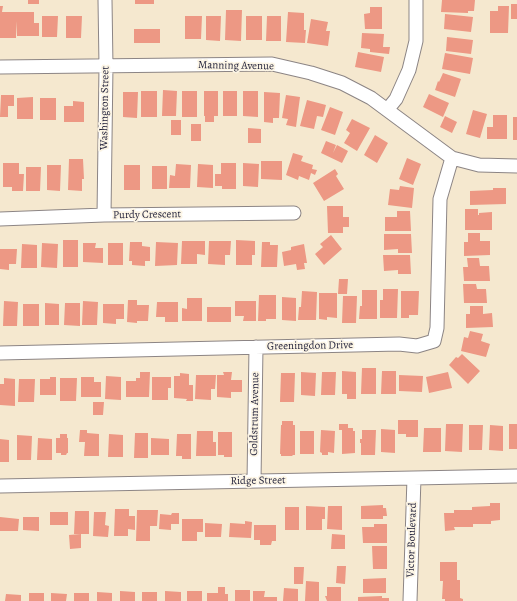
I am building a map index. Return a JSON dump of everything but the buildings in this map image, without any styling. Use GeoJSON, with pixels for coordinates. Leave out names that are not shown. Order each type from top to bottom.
{"type":"FeatureCollection","features":[{"type":"Feature","properties":{"kind":"street","name":"Washington Street"},"geometry":{"type":"LineString","coordinates":[[104,216],[106,66],[105,0]]}},
{"type":"Feature","properties":{"kind":"street"},"geometry":{"type":"LineString","coordinates":[[387,110],[396,99],[409,70],[416,41],[416,0]]}},
{"type":"Feature","properties":{"kind":"street","name":"Manning Avenue"},"geometry":{"type":"LineString","coordinates":[[0,67],[272,64],[311,73],[342,83],[371,98],[452,158],[479,164],[517,166]]}},
{"type":"Feature","properties":{"kind":"street","name":"Greeningdon Drive"},"geometry":{"type":"LineString","coordinates":[[0,353],[399,344],[417,346],[434,341],[437,328],[440,199],[452,158]]}},
{"type":"Feature","properties":{"kind":"street","name":"Purdy Crescent"},"geometry":{"type":"LineString","coordinates":[[0,219],[294,213]]}},
{"type":"Feature","properties":{"kind":"street","name":"Goldstrum Avenue"},"geometry":{"type":"LineString","coordinates":[[254,481],[256,347]]}},
{"type":"Feature","properties":{"kind":"street","name":"Ridge Street"},"geometry":{"type":"LineString","coordinates":[[0,486],[517,476]]}},
{"type":"Feature","properties":{"kind":"street","name":"Victor Boulevard"},"geometry":{"type":"LineString","coordinates":[[410,601],[414,478]]}}]}
